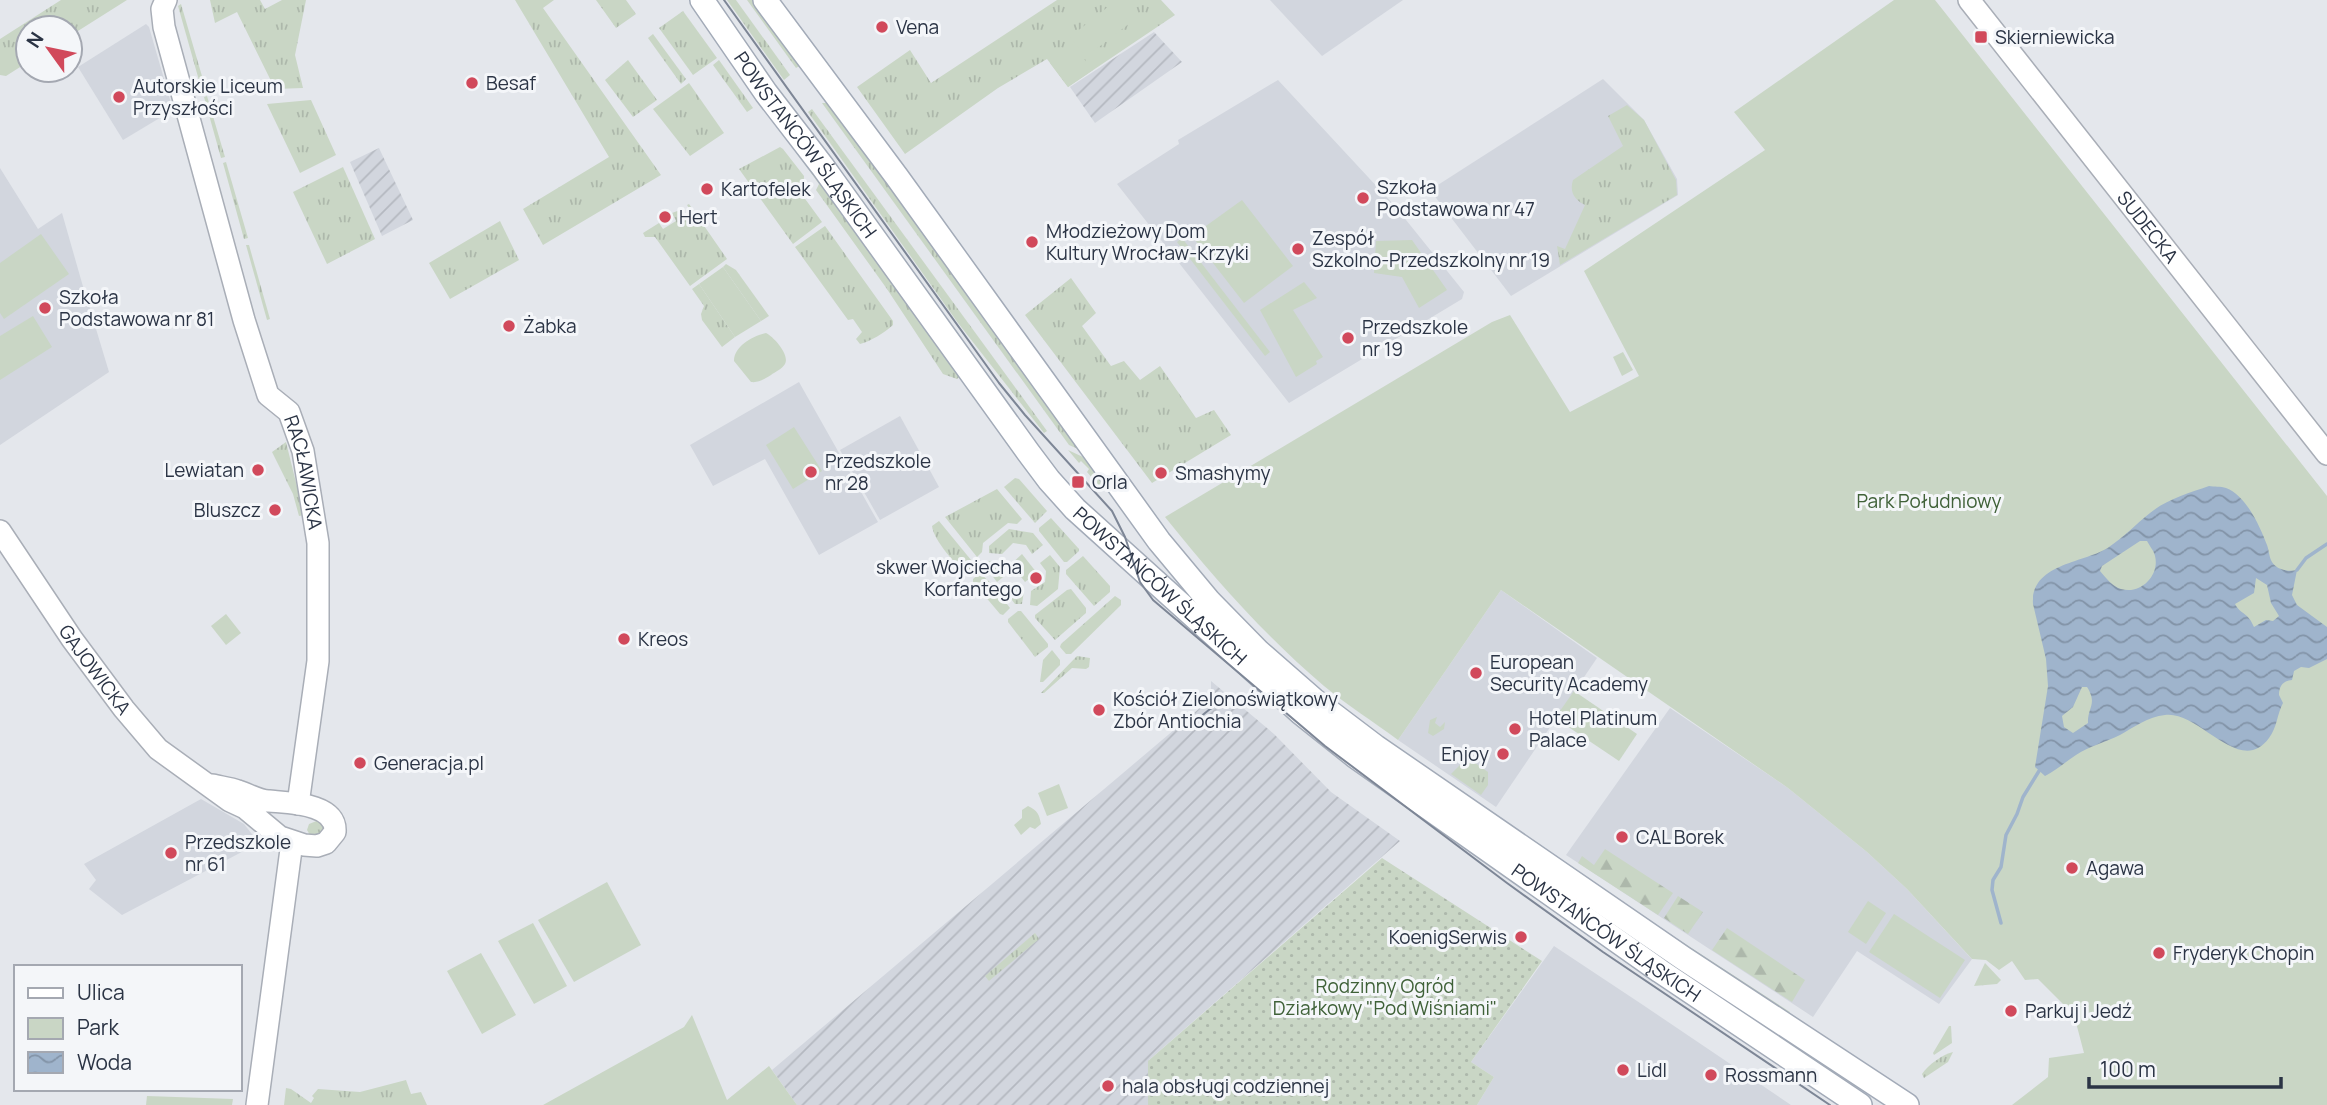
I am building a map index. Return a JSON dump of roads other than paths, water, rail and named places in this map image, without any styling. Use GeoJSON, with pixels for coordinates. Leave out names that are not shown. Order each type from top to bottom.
{"type":"FeatureCollection","features":[{"type":"Feature","properties":{"kind":"main road","name":"POWSTAŃCÓW ŚLĄSKICH"},"geometry":{"type":"LineString","coordinates":[[702,0],[766,93],[823,167],[1049,480],[1075,509],[1291,704],[1355,756],[1660,971],[1860,1105]]}},
{"type":"Feature","properties":{"kind":"main road","name":"POWSTAŃCÓW ŚLĄSKICH"},"geometry":{"type":"LineString","coordinates":[[765,0],[1159,541],[1209,601],[1259,652],[1314,700],[1376,747],[1682,958],[1905,1104]]}},
{"type":"Feature","properties":{"kind":"street","name":"RACŁAWICKA"},"geometry":{"type":"LineString","coordinates":[[166,0],[162,9],[164,27],[244,320],[268,396],[289,412],[303,452],[317,543],[318,661],[298,804]]}},
{"type":"Feature","properties":{"kind":"street","name":"SUDECKA"},"geometry":{"type":"LineString","coordinates":[[1969,0],[2327,454]]}},
{"type":"Feature","properties":{"kind":"street","name":"GAJOWICKA"},"geometry":{"type":"LineString","coordinates":[[0,531],[72,639],[148,738],[172,760],[212,785],[230,801],[245,808],[265,811],[277,835],[292,842]]}},
{"type":"Feature","properties":{"kind":"street"},"geometry":{"type":"LineString","coordinates":[[257,1105],[292,842],[317,846],[326,843],[335,832],[334,821],[330,816],[298,804],[265,811]]}},
{"type":"Feature","properties":{"kind":"water"},"geometry":{"type":"Polygon","coordinates":[[[2209,486],[2224,487],[2234,492],[2256,521],[2272,562],[2283,570],[2297,570],[2292,595],[2297,605],[2327,627],[2327,659],[2309,668],[2301,667],[2294,671],[2292,680],[2282,684],[2279,695],[2283,703],[2274,730],[2258,748],[2245,751],[2232,747],[2192,722],[2178,716],[2165,715],[2147,720],[2081,752],[2045,776],[2035,767],[2048,686],[2046,659],[2033,604],[2034,590],[2040,580],[2050,572],[2109,547],[2157,508],[2209,486]],[[2140,541],[2102,566],[2100,571],[2118,588],[2128,590],[2142,586],[2155,570],[2154,554],[2147,541],[2140,541]],[[2256,578],[2254,593],[2235,604],[2254,627],[2266,620],[2273,621],[2279,616],[2271,603],[2267,585],[2256,578]],[[2082,687],[2073,707],[2062,716],[2064,727],[2073,733],[2088,723],[2092,698],[2087,687],[2082,687]]]}},
{"type":"Feature","properties":{"kind":"waterway"},"geometry":{"type":"LineString","coordinates":[[2297,570],[2306,558],[2327,544]]}},
{"type":"Feature","properties":{"kind":"waterway"},"geometry":{"type":"LineString","coordinates":[[2001,923],[1992,890],[1993,880],[2001,867],[2006,835],[2023,797],[2039,771]]}},
{"type":"Feature","properties":{"kind":"tram line"},"geometry":{"type":"LineString","coordinates":[[724,0],[999,383],[1112,511],[1125,537],[1140,582],[1153,600],[1325,746],[1507,883],[1603,952],[1830,1105]]}},
{"type":"Feature","properties":{"kind":"tram line"},"geometry":{"type":"LineString","coordinates":[[1199,718],[1230,699]]}},
{"type":"Feature","properties":{"kind":"place","name":"Vena"},"geometry":{"type":"Point","coordinates":[882,27]}},
{"type":"Feature","properties":{"kind":"place","name":"Skierniewicka"},"geometry":{"type":"Point","coordinates":[1981,37]}},
{"type":"Feature","properties":{"kind":"place","name":"Besaf"},"geometry":{"type":"Point","coordinates":[472,83]}},
{"type":"Feature","properties":{"kind":"place","name":"Autorskie Liceum Przyszłości"},"geometry":{"type":"Point","coordinates":[119,97]}},
{"type":"Feature","properties":{"kind":"place","name":"Kartofelek"},"geometry":{"type":"Point","coordinates":[707,189]}},
{"type":"Feature","properties":{"kind":"place","name":"Szkoła Podstawowa nr 47"},"geometry":{"type":"Point","coordinates":[1363,198]}},
{"type":"Feature","properties":{"kind":"place","name":"Hert"},"geometry":{"type":"Point","coordinates":[665,217]}},
{"type":"Feature","properties":{"kind":"place","name":"Młodzieżowy Dom Kultury Wrocław-Krzyki"},"geometry":{"type":"Point","coordinates":[1032,242]}},
{"type":"Feature","properties":{"kind":"place","name":"Zespół Szkolno-Przedszkolny nr 19"},"geometry":{"type":"Point","coordinates":[1298,249]}},
{"type":"Feature","properties":{"kind":"place","name":"Szkoła Podstawowa nr 81"},"geometry":{"type":"Point","coordinates":[45,308]}},
{"type":"Feature","properties":{"kind":"place","name":"Żabka"},"geometry":{"type":"Point","coordinates":[509,326]}},
{"type":"Feature","properties":{"kind":"place","name":"Przedszkole nr 19"},"geometry":{"type":"Point","coordinates":[1348,338]}},
{"type":"Feature","properties":{"kind":"place","name":"Lewiatan"},"geometry":{"type":"Point","coordinates":[258,470]}},
{"type":"Feature","properties":{"kind":"place","name":"Przedszkole nr 28"},"geometry":{"type":"Point","coordinates":[811,472]}},
{"type":"Feature","properties":{"kind":"place","name":"Smashymy"},"geometry":{"type":"Point","coordinates":[1161,473]}},
{"type":"Feature","properties":{"kind":"place","name":"Orla"},"geometry":{"type":"Point","coordinates":[1078,482]}},
{"type":"Feature","properties":{"kind":"place","name":"Bluszcz"},"geometry":{"type":"Point","coordinates":[275,510]}},
{"type":"Feature","properties":{"kind":"place","name":"skwer Wojciecha Korfantego"},"geometry":{"type":"Point","coordinates":[1036,578]}},
{"type":"Feature","properties":{"kind":"place","name":"Kreos"},"geometry":{"type":"Point","coordinates":[624,639]}},
{"type":"Feature","properties":{"kind":"place","name":"European Security Academy"},"geometry":{"type":"Point","coordinates":[1476,673]}},
{"type":"Feature","properties":{"kind":"place","name":"Kościół Zielonoświątkowy Zbór Antiochia"},"geometry":{"type":"Point","coordinates":[1099,710]}},
{"type":"Feature","properties":{"kind":"place","name":"Hotel Platinum Palace"},"geometry":{"type":"Point","coordinates":[1515,729]}},
{"type":"Feature","properties":{"kind":"place","name":"Enjoy"},"geometry":{"type":"Point","coordinates":[1503,754]}},
{"type":"Feature","properties":{"kind":"place","name":"Generacja.pl"},"geometry":{"type":"Point","coordinates":[360,763]}},
{"type":"Feature","properties":{"kind":"place","name":"CAL Borek"},"geometry":{"type":"Point","coordinates":[1622,837]}},
{"type":"Feature","properties":{"kind":"place","name":"Przedszkole nr 61"},"geometry":{"type":"Point","coordinates":[171,853]}},
{"type":"Feature","properties":{"kind":"place","name":"Agawa"},"geometry":{"type":"Point","coordinates":[2072,868]}},
{"type":"Feature","properties":{"kind":"place","name":"KoenigSerwis"},"geometry":{"type":"Point","coordinates":[1521,937]}},
{"type":"Feature","properties":{"kind":"place","name":"Fryderyk Chopin"},"geometry":{"type":"Point","coordinates":[2159,953]}},
{"type":"Feature","properties":{"kind":"place","name":"Parkuj i Jedź"},"geometry":{"type":"Point","coordinates":[2011,1011]}},
{"type":"Feature","properties":{"kind":"place","name":"Lidl"},"geometry":{"type":"Point","coordinates":[1623,1070]}},
{"type":"Feature","properties":{"kind":"place","name":"Rossmann"},"geometry":{"type":"Point","coordinates":[1711,1075]}},
{"type":"Feature","properties":{"kind":"place","name":"hala obsługi codziennej"},"geometry":{"type":"Point","coordinates":[1108,1086]}},
{"type":"Feature","properties":{"kind":"park label","name":"Park Południowy"},"geometry":{"type":"Point","coordinates":[1929,501]}},
{"type":"Feature","properties":{"kind":"park label","name":"Rodzinny Ogród Działkowy \"Pod Wiśniami\""},"geometry":{"type":"Point","coordinates":[1385,997]}}]}
